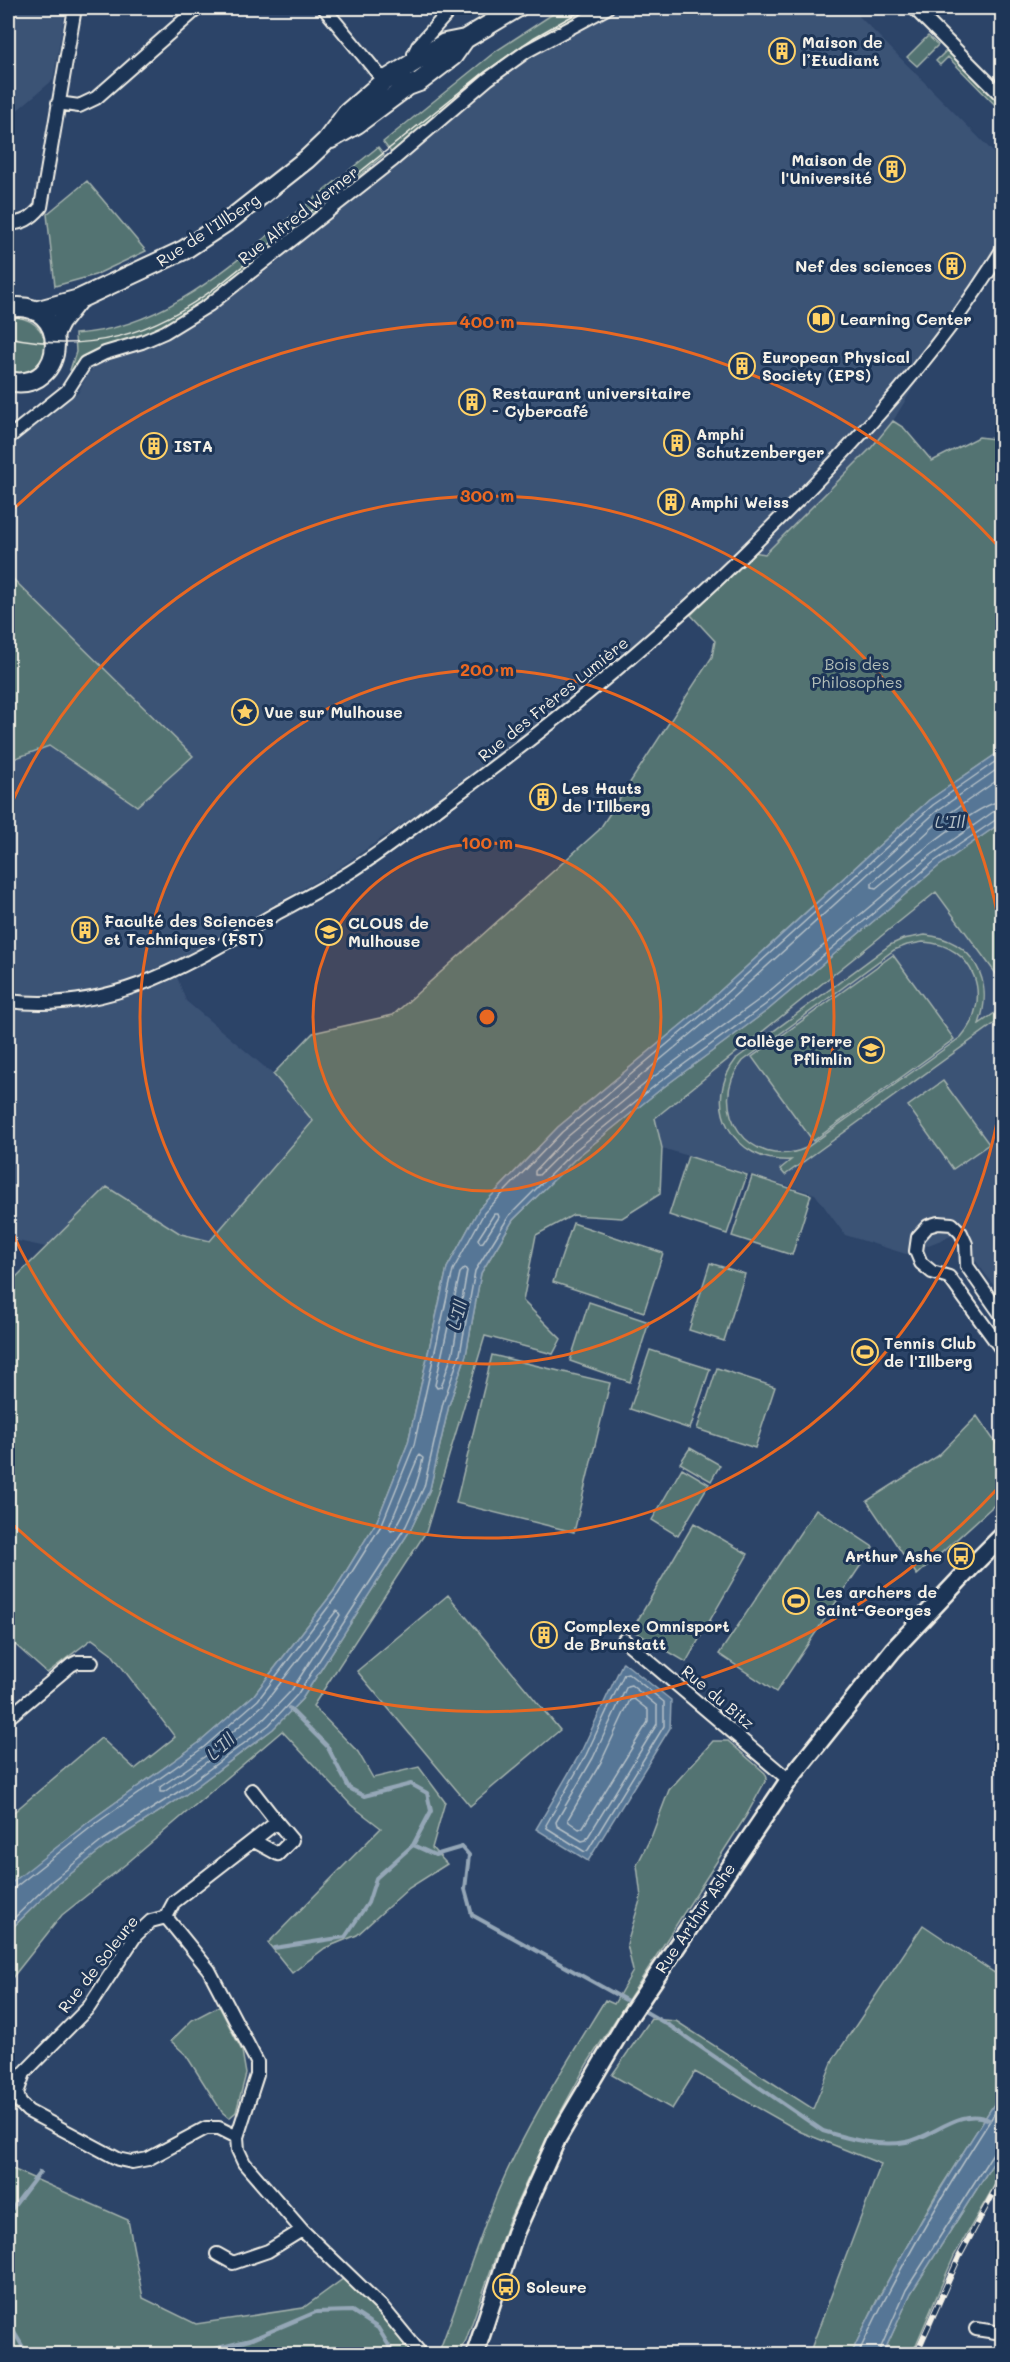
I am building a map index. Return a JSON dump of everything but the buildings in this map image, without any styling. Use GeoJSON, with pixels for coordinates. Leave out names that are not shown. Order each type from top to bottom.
{"type":"FeatureCollection","features":[{"type":"Feature","properties":{"kind":"main road"},"geometry":{"type":"LineString","coordinates":[[465,39],[518,8]]}},
{"type":"Feature","properties":{"kind":"main road","name":"Rue de l'Illberg"},"geometry":{"type":"LineString","coordinates":[[326,141],[357,124],[408,86],[419,82],[453,56],[465,39]]}},
{"type":"Feature","properties":{"kind":"main road","name":"Rue de l'Illberg"},"geometry":{"type":"LineString","coordinates":[[35,311],[79,299],[184,250],[231,219],[307,159],[326,141],[347,113],[384,81],[446,43],[465,39]]}},
{"type":"Feature","properties":{"kind":"main road"},"geometry":{"type":"LineString","coordinates":[[408,86],[417,60]]}},
{"type":"Feature","properties":{"kind":"main road","name":"Rue de l'Illberg"},"geometry":{"type":"LineString","coordinates":[[54,335],[60,323],[79,299]]}},
{"type":"Feature","properties":{"kind":"main road"},"geometry":{"type":"LineString","coordinates":[[8,308],[26,308],[44,317],[54,335],[55,352],[50,365],[40,376],[12,386]]}},
{"type":"Feature","properties":{"kind":"main road","name":"Rue Arthur Ashe"},"geometry":{"type":"LineString","coordinates":[[475,2355],[515,2233],[552,2149],[642,1996],[789,1780],[893,1650],[1002,1536]]}},
{"type":"Feature","properties":{"kind":"street"},"geometry":{"type":"LineString","coordinates":[[8,224],[21,223],[33,217],[41,207],[75,8]]}},
{"type":"Feature","properties":{"kind":"street"},"geometry":{"type":"LineString","coordinates":[[58,103],[79,106],[96,98],[198,8]]}},
{"type":"Feature","properties":{"kind":"street"},"geometry":{"type":"LineString","coordinates":[[324,8],[384,81]]}},
{"type":"Feature","properties":{"kind":"street"},"geometry":{"type":"LineString","coordinates":[[417,60],[414,54],[418,46],[452,8]]}},
{"type":"Feature","properties":{"kind":"street","name":"Rue Alfred Werner"},"geometry":{"type":"LineString","coordinates":[[8,438],[67,391],[85,363],[94,357],[142,342],[187,319],[245,278],[393,160],[488,78],[526,51],[607,8]]}},
{"type":"Feature","properties":{"kind":"street"},"geometry":{"type":"LineString","coordinates":[[914,8],[1002,96]]}},
{"type":"Feature","properties":{"kind":"street","name":"Rue des Frères Lumière"},"geometry":{"type":"LineString","coordinates":[[8,1000],[55,1003],[116,994],[144,984],[190,962],[351,871],[514,754],[656,637],[796,503],[881,413],[980,286],[1002,250]]}},
{"type":"Feature","properties":{"kind":"street"},"geometry":{"type":"LineString","coordinates":[[1002,1316],[967,1266],[966,1244],[961,1233],[952,1224],[938,1223],[928,1226],[918,1237],[916,1251],[921,1263],[932,1272],[949,1277],[1002,1350]]}},
{"type":"Feature","properties":{"kind":"street","name":"Rue du Bitz"},"geometry":{"type":"LineString","coordinates":[[624,1640],[789,1780]]}},
{"type":"Feature","properties":{"kind":"street"},"geometry":{"type":"LineString","coordinates":[[8,1718],[71,1665],[77,1662],[92,1662]]}},
{"type":"Feature","properties":{"kind":"street"},"geometry":{"type":"LineString","coordinates":[[252,1791],[292,1840],[278,1854],[254,1841]]}},
{"type":"Feature","properties":{"kind":"street","name":"Rue de Soleure"},"geometry":{"type":"LineString","coordinates":[[237,2137],[219,2128],[206,2128],[148,2159],[132,2162],[118,2159],[28,2110],[20,2103],[17,2093],[24,2073],[89,2007],[136,1935],[151,1922],[166,1917],[174,1902],[277,1822]]}},
{"type":"Feature","properties":{"kind":"street"},"geometry":{"type":"LineString","coordinates":[[166,1917],[209,1970],[257,2062],[257,2075],[237,2137],[238,2150],[244,2163],[302,2230],[384,2309],[422,2353]]}},
{"type":"Feature","properties":{"kind":"street"},"geometry":{"type":"LineString","coordinates":[[217,2253],[233,2263],[268,2251],[302,2230]]}},
{"type":"Feature","properties":{"kind":"street"},"geometry":{"type":"LineString","coordinates":[[976,2329],[1002,2333]]}},
{"type":"Feature","properties":{"kind":"shaded area"},"geometry":{"type":"Polygon","coordinates":[[[8,8],[66,8],[53,80],[8,118],[8,8]]]}},
{"type":"Feature","properties":{"kind":"shaded area"},"geometry":{"type":"Polygon","coordinates":[[[623,8],[851,8],[1002,161],[1002,241],[893,421],[871,448],[765,554],[753,552],[691,615],[506,752],[339,868],[172,963],[186,1001],[273,1074],[313,1120],[210,1241],[181,1234],[107,1188],[46,1247],[8,1239],[8,761],[49,746],[137,806],[192,756],[8,574],[8,447],[62,401],[78,393],[87,375],[96,365],[163,342],[205,317],[279,261],[300,241],[417,149],[509,71],[551,43],[623,8]]]}},
{"type":"Feature","properties":{"kind":"shaded area","name":"Collège Pierre Pflimlin"},"geometry":{"type":"Polygon","coordinates":[[[936,891],[1002,982],[1002,1297],[956,1234],[906,1254],[845,1235],[815,1194],[662,1148],[655,1118],[936,891]]]}},
{"type":"Feature","properties":{"kind":"green space"},"geometry":{"type":"Polygon","coordinates":[[[562,8],[598,8],[564,25],[393,155],[383,142],[496,51],[562,8]]]}},
{"type":"Feature","properties":{"kind":"green space"},"geometry":{"type":"Polygon","coordinates":[[[928,36],[938,45],[917,66],[907,57],[928,36]]]}},
{"type":"Feature","properties":{"kind":"green space"},"geometry":{"type":"Polygon","coordinates":[[[948,49],[1002,103],[1002,112],[948,57],[940,65],[936,61],[948,49]]]}},
{"type":"Feature","properties":{"kind":"green space"},"geometry":{"type":"Polygon","coordinates":[[[378,147],[384,155],[313,214],[306,205],[378,147]]]}},
{"type":"Feature","properties":{"kind":"green space"},"geometry":{"type":"Polygon","coordinates":[[[87,181],[146,251],[95,275],[55,286],[47,214],[87,181]]]}},
{"type":"Feature","properties":{"kind":"green space"},"geometry":{"type":"Polygon","coordinates":[[[300,209],[311,221],[197,308],[170,324],[126,343],[98,350],[74,371],[70,370],[76,352],[75,334],[108,329],[139,320],[168,306],[223,271],[300,209]]]}},
{"type":"Feature","properties":{"kind":"green space"},"geometry":{"type":"Polygon","coordinates":[[[16,317],[30,321],[39,329],[44,339],[45,349],[42,359],[35,367],[23,372],[8,373],[8,318],[16,317]]]}},
{"type":"Feature","properties":{"kind":"green space","name":"Bois des Philosophes"},"geometry":{"type":"Polygon","coordinates":[[[893,421],[904,428],[932,461],[979,437],[1002,440],[1002,750],[929,800],[699,1010],[558,1127],[479,1209],[447,1268],[408,1443],[377,1521],[334,1591],[254,1695],[200,1742],[91,1820],[8,1887],[8,1817],[101,1738],[135,1769],[175,1737],[111,1653],[92,1639],[47,1673],[10,1640],[8,1642],[8,1285],[107,1187],[181,1234],[210,1241],[313,1121],[273,1074],[313,1033],[393,1015],[599,830],[712,657],[715,641],[691,615],[753,552],[765,554],[871,448],[893,421]]]}},
{"type":"Feature","properties":{"kind":"green space"},"geometry":{"type":"Polygon","coordinates":[[[8,574],[193,756],[137,806],[49,746],[8,761],[8,574]]]}},
{"type":"Feature","properties":{"kind":"green space"},"geometry":{"type":"Polygon","coordinates":[[[1002,822],[1002,982],[936,892],[655,1118],[662,1148],[660,1194],[622,1218],[573,1215],[536,1235],[523,1301],[561,1339],[553,1354],[485,1336],[426,1532],[313,1706],[358,1752],[373,1778],[419,1767],[445,1802],[432,1848],[447,1864],[409,1888],[357,1935],[325,1948],[292,1973],[268,1943],[381,1828],[351,1805],[282,1731],[126,1864],[62,1915],[8,1983],[8,1932],[55,1886],[106,1846],[185,1795],[273,1729],[302,1699],[411,1529],[430,1489],[449,1405],[466,1355],[481,1273],[513,1220],[576,1158],[661,1089],[768,1010],[939,866],[1002,822]]]}},
{"type":"Feature","properties":{"kind":"green space"},"geometry":{"type":"Polygon","coordinates":[[[925,935],[942,938],[956,945],[976,965],[982,978],[983,1008],[979,1024],[1002,1008],[1002,1018],[785,1175],[780,1169],[791,1160],[771,1159],[753,1152],[739,1142],[728,1128],[723,1112],[722,1094],[726,1076],[737,1058],[890,945],[903,939],[925,935]],[[923,942],[894,950],[743,1061],[732,1079],[729,1098],[731,1115],[739,1131],[751,1144],[767,1151],[786,1153],[806,1148],[961,1037],[971,1022],[976,1006],[977,991],[974,976],[967,963],[956,952],[941,945],[923,942]]]}},
{"type":"Feature","properties":{"kind":"green space"},"geometry":{"type":"Polygon","coordinates":[[[893,955],[954,1039],[813,1141],[752,1057],[893,955]]]}},
{"type":"Feature","properties":{"kind":"green space"},"geometry":{"type":"Polygon","coordinates":[[[943,1081],[989,1144],[953,1169],[908,1106],[943,1081]]]}},
{"type":"Feature","properties":{"kind":"green space"},"geometry":{"type":"Polygon","coordinates":[[[688,1156],[747,1175],[727,1234],[669,1215],[688,1156]]]}},
{"type":"Feature","properties":{"kind":"green space"},"geometry":{"type":"Polygon","coordinates":[[[752,1176],[811,1195],[792,1255],[732,1236],[752,1176]]]}},
{"type":"Feature","properties":{"kind":"green space"},"geometry":{"type":"Polygon","coordinates":[[[573,1223],[663,1253],[644,1312],[553,1282],[573,1223]]]}},
{"type":"Feature","properties":{"kind":"green space"},"geometry":{"type":"Polygon","coordinates":[[[710,1263],[745,1274],[724,1341],[689,1330],[710,1263]]]}},
{"type":"Feature","properties":{"kind":"green space"},"geometry":{"type":"Polygon","coordinates":[[[589,1302],[649,1322],[630,1382],[570,1361],[589,1302]]]}},
{"type":"Feature","properties":{"kind":"green space"},"geometry":{"type":"Polygon","coordinates":[[[650,1350],[710,1369],[690,1429],[630,1409],[650,1350]]]}},
{"type":"Feature","properties":{"kind":"green space"},"geometry":{"type":"Polygon","coordinates":[[[492,1355],[610,1383],[574,1532],[456,1503],[492,1355]]]}},
{"type":"Feature","properties":{"kind":"green space"},"geometry":{"type":"Polygon","coordinates":[[[717,1368],[775,1387],[755,1448],[697,1429],[717,1368]]]}},
{"type":"Feature","properties":{"kind":"green space"},"geometry":{"type":"Polygon","coordinates":[[[977,1416],[1002,1452],[1002,1498],[917,1575],[867,1501],[938,1456],[977,1416]]]}},
{"type":"Feature","properties":{"kind":"green space"},"geometry":{"type":"Polygon","coordinates":[[[690,1448],[720,1465],[711,1481],[680,1463],[690,1448]]]}},
{"type":"Feature","properties":{"kind":"green space"},"geometry":{"type":"Polygon","coordinates":[[[682,1468],[709,1484],[678,1536],[652,1520],[682,1468]]]}},
{"type":"Feature","properties":{"kind":"green space","name":"Les archers de Saint-Georges"},"geometry":{"type":"Polygon","coordinates":[[[816,1509],[873,1547],[776,1692],[719,1654],[816,1509]]]}},
{"type":"Feature","properties":{"kind":"green space"},"geometry":{"type":"Polygon","coordinates":[[[694,1523],[748,1554],[686,1662],[632,1630],[694,1523]]]}},
{"type":"Feature","properties":{"kind":"green space"},"geometry":{"type":"Polygon","coordinates":[[[448,1595],[560,1730],[470,1806],[357,1671],[448,1595]]]}},
{"type":"Feature","properties":{"kind":"green space"},"geometry":{"type":"Polygon","coordinates":[[[713,1741],[728,1741],[765,1773],[767,1778],[746,1816],[587,2064],[547,2137],[508,2222],[466,2340],[458,2354],[438,2354],[490,2211],[509,2166],[548,2094],[605,2000],[614,2004],[633,1971],[627,1944],[641,1897],[637,1865],[652,1835],[669,1790],[713,1741]]]}},
{"type":"Feature","properties":{"kind":"green space"},"geometry":{"type":"Polygon","coordinates":[[[923,1925],[1002,1978],[1002,2092],[934,2198],[877,2300],[851,2354],[809,2354],[881,2164],[801,2132],[695,2072],[672,2109],[612,2075],[651,2019],[676,2021],[813,2109],[834,2058],[923,1925]]]}},
{"type":"Feature","properties":{"kind":"green space"},"geometry":{"type":"Polygon","coordinates":[[[219,2006],[242,2051],[246,2074],[236,2112],[229,2118],[222,2112],[186,2055],[171,2041],[192,2020],[219,2006]]]}},
{"type":"Feature","properties":{"kind":"green space"},"geometry":{"type":"Polygon","coordinates":[[[1002,2149],[1002,2172],[954,2256],[912,2354],[883,2354],[911,2293],[1002,2149]]]}},
{"type":"Feature","properties":{"kind":"green space"},"geometry":{"type":"Polygon","coordinates":[[[8,2167],[128,2220],[143,2298],[196,2324],[303,2308],[343,2279],[400,2333],[414,2354],[8,2354],[8,2167]]]}},
{"type":"Feature","properties":{"kind":"water","name":"L'Ill"},"geometry":{"type":"Polygon","coordinates":[[[1002,750],[1002,822],[939,866],[768,1010],[661,1089],[576,1158],[513,1220],[481,1273],[466,1355],[449,1405],[430,1489],[411,1529],[302,1699],[273,1729],[185,1795],[106,1846],[55,1886],[8,1932],[9,1885],[91,1820],[200,1742],[254,1695],[334,1591],[377,1521],[408,1443],[447,1268],[479,1209],[558,1127],[699,1010],[929,800],[1002,750]]]}},
{"type":"Feature","properties":{"kind":"water"},"geometry":{"type":"Polygon","coordinates":[[[623,1662],[671,1700],[670,1728],[588,1861],[536,1829],[581,1752],[623,1662]]]}},
{"type":"Feature","properties":{"kind":"water"},"geometry":{"type":"Polygon","coordinates":[[[1002,2092],[1002,2149],[911,2293],[883,2354],[851,2354],[922,2220],[1002,2092]]]}},
{"type":"Feature","properties":{"kind":"waterway"},"geometry":{"type":"LineString","coordinates":[[274,1948],[345,1937],[368,1903],[376,1878],[413,1845],[431,1811],[427,1793],[411,1784],[364,1796],[349,1788],[327,1746],[289,1708]]}},
{"type":"Feature","properties":{"kind":"waterway"},"geometry":{"type":"LineString","coordinates":[[413,1845],[435,1855],[462,1847],[469,1855],[465,1889],[472,1915],[633,2004]]}},
{"type":"Feature","properties":{"kind":"waterway"},"geometry":{"type":"LineString","coordinates":[[639,2008],[670,2026],[823,2131],[885,2144],[916,2139],[968,2117],[989,2120]]}},
{"type":"Feature","properties":{"kind":"waterway"},"geometry":{"type":"LineString","coordinates":[[8,2214],[40,2172]]}},
{"type":"Feature","properties":{"kind":"waterway"},"geometry":{"type":"LineString","coordinates":[[194,2354],[250,2340],[316,2312],[352,2311],[378,2328],[394,2354]]}},
{"type":"Feature","properties":{"kind":"waterway"},"geometry":{"type":"LineString","coordinates":[[8,2322],[27,2354]]}},
{"type":"Feature","properties":{"kind":"tram line"},"geometry":{"type":"LineString","coordinates":[[8,337],[38,342],[93,341],[120,336],[170,317],[219,285],[482,74],[533,38],[586,8]]}},
{"type":"Feature","properties":{"kind":"railway"},"geometry":{"type":"LineString","coordinates":[[916,2354],[959,2257],[1002,2177]]}},
{"type":"Feature","properties":{"kind":"place","name":"Maison de l’Etudiant"},"geometry":{"type":"Point","coordinates":[782,51]}},
{"type":"Feature","properties":{"kind":"place","name":"Maison de l'Université"},"geometry":{"type":"Point","coordinates":[892,169]}},
{"type":"Feature","properties":{"kind":"place","name":"Nef des sciences"},"geometry":{"type":"Point","coordinates":[952,266]}},
{"type":"Feature","properties":{"kind":"place","name":"Learning Center"},"geometry":{"type":"Point","coordinates":[821,319]}},
{"type":"Feature","properties":{"kind":"place","name":"European Physical Society (EPS)"},"geometry":{"type":"Point","coordinates":[742,366]}},
{"type":"Feature","properties":{"kind":"place","name":"Restaurant universitaire - Cybercafé"},"geometry":{"type":"Point","coordinates":[472,402]}},
{"type":"Feature","properties":{"kind":"place","name":"Amphi Schutzenberger"},"geometry":{"type":"Point","coordinates":[677,443]}},
{"type":"Feature","properties":{"kind":"place","name":"ISTA"},"geometry":{"type":"Point","coordinates":[154,446]}},
{"type":"Feature","properties":{"kind":"place","name":"Amphi Weiss"},"geometry":{"type":"Point","coordinates":[671,502]}},
{"type":"Feature","properties":{"kind":"place","name":"Vue sur Mulhouse"},"geometry":{"type":"Point","coordinates":[245,712]}},
{"type":"Feature","properties":{"kind":"place","name":"Les Hauts de l'Illberg"},"geometry":{"type":"Point","coordinates":[543,797]}},
{"type":"Feature","properties":{"kind":"place","name":"Faculté des Sciences et Techniques (FST)"},"geometry":{"type":"Point","coordinates":[85,930]}},
{"type":"Feature","properties":{"kind":"place","name":"CLOUS de Mulhouse"},"geometry":{"type":"Point","coordinates":[329,932]}},
{"type":"Feature","properties":{"kind":"place","name":"Collège Pierre Pflimlin"},"geometry":{"type":"Point","coordinates":[871,1050]}},
{"type":"Feature","properties":{"kind":"place","name":"Tennis Club de l'Illberg"},"geometry":{"type":"Point","coordinates":[865,1352]}},
{"type":"Feature","properties":{"kind":"place","name":"Arthur Ashe"},"geometry":{"type":"Point","coordinates":[961,1556]}},
{"type":"Feature","properties":{"kind":"place","name":"Les archers de Saint-Georges"},"geometry":{"type":"Point","coordinates":[796,1601]}},
{"type":"Feature","properties":{"kind":"place","name":"Complexe Omnisport de Brunstatt"},"geometry":{"type":"Point","coordinates":[544,1635]}},
{"type":"Feature","properties":{"kind":"place","name":"Soleure"},"geometry":{"type":"Point","coordinates":[506,2287]}}]}
